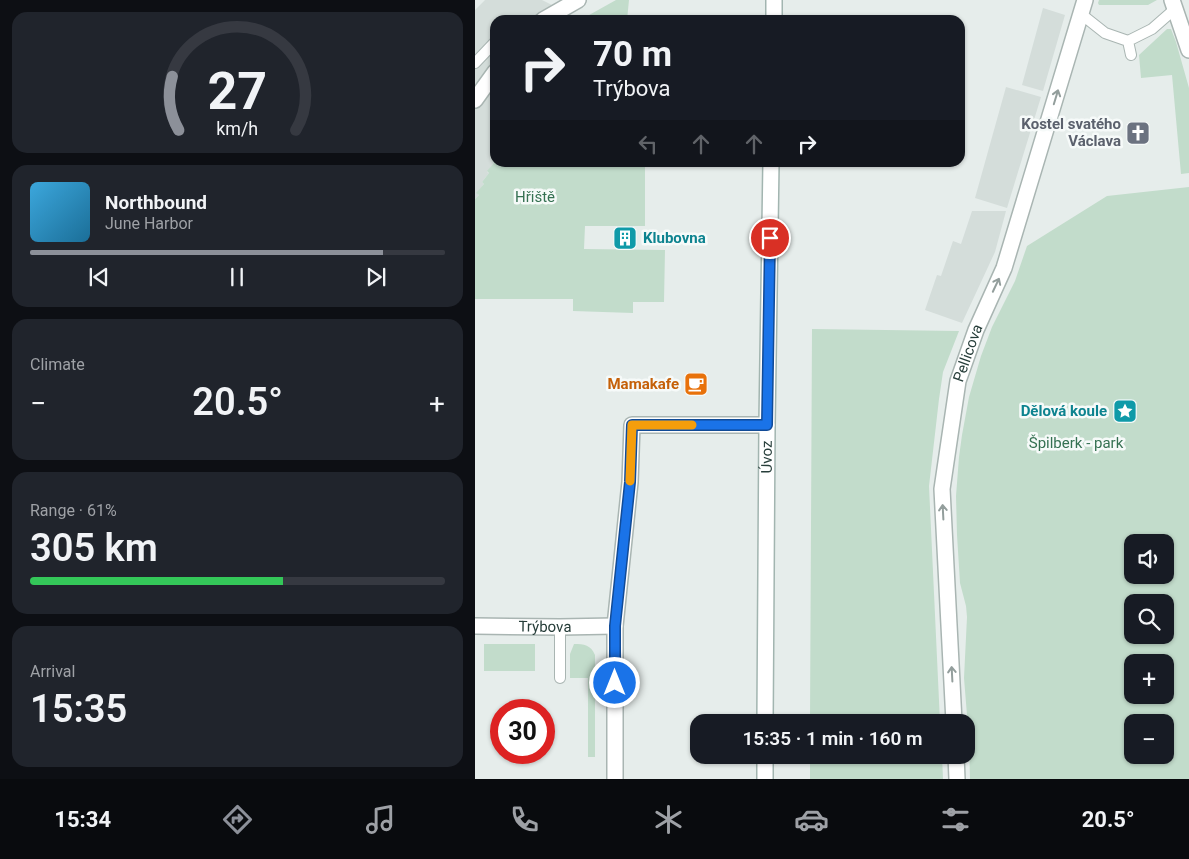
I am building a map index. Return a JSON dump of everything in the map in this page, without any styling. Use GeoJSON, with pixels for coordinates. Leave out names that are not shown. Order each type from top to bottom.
{"type":"FeatureCollection","features":[{"type":"Feature","properties":{"kind":"street"},"geometry":{"type":"LineString","coordinates":[[552,15],[578,0]]}},
{"type":"Feature","properties":{"kind":"street"},"geometry":{"type":"LineString","coordinates":[[773,15],[774,0]]}},
{"type":"Feature","properties":{"kind":"street"},"geometry":{"type":"LineString","coordinates":[[1174,4],[1189,50]]}},
{"type":"Feature","properties":{"kind":"street","name":"Pellicova"},"geometry":{"type":"LineString","coordinates":[[954,714],[941,489],[958,381],[976,330],[1004,268],[1083,7]]}},
{"type":"Feature","properties":{"kind":"street"},"geometry":{"type":"LineString","coordinates":[[475,100],[490,79]]}},
{"type":"Feature","properties":{"kind":"street","name":"Úvoz"},"geometry":{"type":"LineString","coordinates":[[765,714],[771,167]]}},
{"type":"Feature","properties":{"kind":"street"},"geometry":{"type":"LineString","coordinates":[[615,779],[615,626],[630,482],[632,425],[767,425]]}},
{"type":"Feature","properties":{"kind":"street","name":"Trýbova"},"geometry":{"type":"LineString","coordinates":[[475,626],[615,626]]}},
{"type":"Feature","properties":{"kind":"street"},"geometry":{"type":"LineString","coordinates":[[765,764],[765,779]]}},
{"type":"Feature","properties":{"kind":"street"},"geometry":{"type":"LineString","coordinates":[[956,764],[957,779]]}},
{"type":"Feature","properties":{"kind":"lane"},"geometry":{"type":"LineString","coordinates":[[1083,7],[1105,33],[1128,41],[1152,29],[1174,4]]}},
{"type":"Feature","properties":{"kind":"lane"},"geometry":{"type":"LineString","coordinates":[[1128,41],[1131,55]]}},
{"type":"Feature","properties":{"kind":"lane"},"geometry":{"type":"LineString","coordinates":[[475,63],[490,47]]}},
{"type":"Feature","properties":{"kind":"lane"},"geometry":{"type":"LineString","coordinates":[[560,627],[560,678]]}},
{"type":"Feature","properties":{"kind":"shaded area"},"geometry":{"type":"Polygon","coordinates":[[[485,0],[542,0],[572,15],[490,15],[491,167],[482,182],[484,184],[477,193],[479,195],[475,199],[475,10],[485,0]]]}},
{"type":"Feature","properties":{"kind":"shaded area"},"geometry":{"type":"Polygon","coordinates":[[[1043,8],[1065,15],[1043,91],[1022,85],[1043,8]]]}},
{"type":"Feature","properties":{"kind":"shaded area"},"geometry":{"type":"Polygon","coordinates":[[[1006,87],[1041,97],[1007,208],[975,198],[1006,87]]]}},
{"type":"Feature","properties":{"kind":"shaded area"},"geometry":{"type":"Polygon","coordinates":[[[972,211],[1006,211],[995,252],[962,323],[925,310],[937,275],[941,276],[953,241],[961,244],[972,211]]]}},
{"type":"Feature","properties":{"kind":"green space"},"geometry":{"type":"Polygon","coordinates":[[[616,0],[629,0],[628,15],[589,15],[616,0]]]}},
{"type":"Feature","properties":{"kind":"green space"},"geometry":{"type":"Polygon","coordinates":[[[1099,0],[1157,0],[1148,5],[1099,5],[1099,0]]]}},
{"type":"Feature","properties":{"kind":"green space"},"geometry":{"type":"Polygon","coordinates":[[[1167,29],[1171,29],[1176,42],[1189,88],[1189,173],[1181,174],[1172,75],[1141,78],[1139,55],[1167,29]]]}},
{"type":"Feature","properties":{"kind":"green space","name":"Hřiště"},"geometry":{"type":"Polygon","coordinates":[[[490,167],[645,167],[645,226],[585,226],[584,249],[665,250],[664,302],[633,302],[633,313],[573,311],[573,299],[475,299],[475,199],[479,195],[476,193],[484,184],[482,182],[489,173],[487,171],[490,167]]]}},
{"type":"Feature","properties":{"kind":"green space","name":"Špilberk - park"},"geometry":{"type":"Polygon","coordinates":[[[1189,187],[1189,779],[970,779],[970,764],[975,764],[975,714],[967,714],[964,678],[967,617],[960,583],[957,535],[956,496],[959,457],[969,397],[981,356],[992,327],[1015,281],[1027,246],[1107,196],[1189,187]]]}},
{"type":"Feature","properties":{"kind":"green space"},"geometry":{"type":"Polygon","coordinates":[[[812,329],[959,331],[943,372],[929,486],[940,714],[810,714],[812,329]]]}},
{"type":"Feature","properties":{"kind":"green space"},"geometry":{"type":"Polygon","coordinates":[[[484,644],[535,644],[535,671],[484,671],[484,644]]]}},
{"type":"Feature","properties":{"kind":"green space"},"geometry":{"type":"Polygon","coordinates":[[[574,644],[587,646],[595,655],[595,757],[588,757],[588,678],[570,678],[570,654],[574,644]]]}},
{"type":"Feature","properties":{"kind":"green space"},"geometry":{"type":"Polygon","coordinates":[[[810,764],[942,764],[943,779],[810,779],[810,764]]]}},
{"type":"Feature","properties":{"kind":"slow traffic"},"geometry":{"type":"LineString","coordinates":[[630,481],[632,425],[692,425]]}},
{"type":"Feature","properties":{"kind":"place","name":"Kostel svatého Václava"},"geometry":{"type":"Point","coordinates":[1138,133]}},
{"type":"Feature","properties":{"kind":"place","name":"Klubovna"},"geometry":{"type":"Point","coordinates":[625,238]}},
{"type":"Feature","properties":{"kind":"place","name":"Mamakafe"},"geometry":{"type":"Point","coordinates":[696,384]}},
{"type":"Feature","properties":{"kind":"place","name":"Dělová koule"},"geometry":{"type":"Point","coordinates":[1125,411]}},
{"type":"Feature","properties":{"kind":"route"},"geometry":{"type":"LineString","coordinates":[[615,683],[615,626],[630,482],[632,425],[767,425],[770,238]]}}]}
